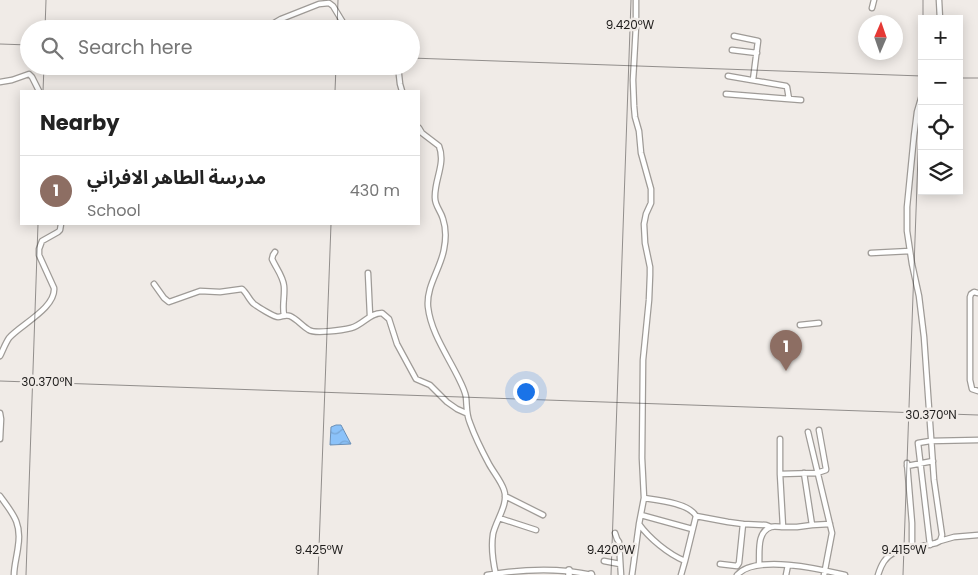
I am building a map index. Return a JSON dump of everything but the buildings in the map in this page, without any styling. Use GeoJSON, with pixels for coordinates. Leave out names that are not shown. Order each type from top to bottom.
{"type":"FeatureCollection","features":[{"type":"Feature","properties":{"kind":"street"},"geometry":{"type":"LineString","coordinates":[[632,575],[644,498],[642,464],[644,354],[650,266],[644,243],[644,224],[650,203],[651,189],[641,153],[634,106],[636,0]]}},
{"type":"Feature","properties":{"kind":"street"},"geometry":{"type":"LineString","coordinates":[[872,8],[874,0]]}},
{"type":"Feature","properties":{"kind":"street"},"geometry":{"type":"LineString","coordinates":[[939,0],[940,15]]}},
{"type":"Feature","properties":{"kind":"street"},"geometry":{"type":"LineString","coordinates":[[279,20],[327,2],[333,6],[342,20]]}},
{"type":"Feature","properties":{"kind":"street"},"geometry":{"type":"LineString","coordinates":[[734,36],[758,41],[753,80]]}},
{"type":"Feature","properties":{"kind":"street"},"geometry":{"type":"LineString","coordinates":[[732,50],[757,53]]}},
{"type":"Feature","properties":{"kind":"street"},"geometry":{"type":"LineString","coordinates":[[0,82],[26,75]]}},
{"type":"Feature","properties":{"kind":"street"},"geometry":{"type":"LineString","coordinates":[[30,75],[39,90]]}},
{"type":"Feature","properties":{"kind":"street"},"geometry":{"type":"LineString","coordinates":[[399,75],[402,90]]}},
{"type":"Feature","properties":{"kind":"street"},"geometry":{"type":"LineString","coordinates":[[728,76],[786,86],[789,99]]}},
{"type":"Feature","properties":{"kind":"street"},"geometry":{"type":"LineString","coordinates":[[726,94],[801,100]]}},
{"type":"Feature","properties":{"kind":"street"},"geometry":{"type":"LineString","coordinates":[[918,105],[907,207],[907,230],[924,337],[930,441],[942,531],[940,541]]}},
{"type":"Feature","properties":{"kind":"street"},"geometry":{"type":"LineString","coordinates":[[420,130],[439,146],[441,156],[435,198],[436,206],[443,219],[445,243],[441,261],[428,295],[428,308],[438,340],[465,392],[466,413],[471,426],[504,490],[504,503],[494,531],[493,540],[496,574]]}},
{"type":"Feature","properties":{"kind":"street"},"geometry":{"type":"LineString","coordinates":[[0,356],[10,338],[37,315],[53,296],[54,288],[40,260],[39,249],[42,241],[58,232],[61,225]]}},
{"type":"Feature","properties":{"kind":"street"},"geometry":{"type":"LineString","coordinates":[[871,253],[910,251]]}},
{"type":"Feature","properties":{"kind":"street"},"geometry":{"type":"LineString","coordinates":[[275,252],[272,259],[283,280],[284,286],[282,308],[284,315]]}},
{"type":"Feature","properties":{"kind":"street"},"geometry":{"type":"LineString","coordinates":[[368,273],[370,316]]}},
{"type":"Feature","properties":{"kind":"street"},"geometry":{"type":"LineString","coordinates":[[154,284],[169,302],[200,291],[220,292],[242,289],[254,304],[275,316],[290,316],[309,330],[315,332],[350,328],[370,316],[382,313],[389,319],[397,344],[416,378],[430,385],[447,402],[466,413]]}},
{"type":"Feature","properties":{"kind":"street"},"geometry":{"type":"LineString","coordinates":[[978,293],[972,293],[970,297],[970,380],[972,389],[978,392]]}},
{"type":"Feature","properties":{"kind":"street"},"geometry":{"type":"LineString","coordinates":[[800,325],[819,323]]}},
{"type":"Feature","properties":{"kind":"street"},"geometry":{"type":"LineString","coordinates":[[0,413],[0,439]]}},
{"type":"Feature","properties":{"kind":"street"},"geometry":{"type":"LineString","coordinates":[[780,474],[817,473],[826,470],[819,430]]}},
{"type":"Feature","properties":{"kind":"street"},"geometry":{"type":"LineString","coordinates":[[808,432],[832,533],[824,572]]}},
{"type":"Feature","properties":{"kind":"street"},"geometry":{"type":"LineString","coordinates":[[780,439],[783,527]]}},
{"type":"Feature","properties":{"kind":"street"},"geometry":{"type":"LineString","coordinates":[[930,544],[918,443],[978,440]]}},
{"type":"Feature","properties":{"kind":"street"},"geometry":{"type":"LineString","coordinates":[[912,548],[907,464],[933,461]]}},
{"type":"Feature","properties":{"kind":"street"},"geometry":{"type":"LineString","coordinates":[[804,473],[812,525]]}},
{"type":"Feature","properties":{"kind":"street"},"geometry":{"type":"LineString","coordinates":[[0,496],[13,513],[19,526],[14,575]]}},
{"type":"Feature","properties":{"kind":"street"},"geometry":{"type":"LineString","coordinates":[[505,496],[543,515]]}},
{"type":"Feature","properties":{"kind":"street"},"geometry":{"type":"LineString","coordinates":[[644,498],[681,506],[693,512],[696,516],[728,522],[771,527],[830,524]]}},
{"type":"Feature","properties":{"kind":"street"},"geometry":{"type":"LineString","coordinates":[[641,515],[692,529]]}},
{"type":"Feature","properties":{"kind":"street"},"geometry":{"type":"LineString","coordinates":[[681,575],[696,516]]}},
{"type":"Feature","properties":{"kind":"street"},"geometry":{"type":"LineString","coordinates":[[499,518],[536,530]]}},
{"type":"Feature","properties":{"kind":"street"},"geometry":{"type":"LineString","coordinates":[[639,524],[657,542],[685,561]]}},
{"type":"Feature","properties":{"kind":"street"},"geometry":{"type":"LineString","coordinates":[[720,564],[737,566],[740,563],[743,524]]}},
{"type":"Feature","properties":{"kind":"street"},"geometry":{"type":"LineString","coordinates":[[759,565],[761,535],[771,527]]}},
{"type":"Feature","properties":{"kind":"street"},"geometry":{"type":"LineString","coordinates":[[615,533],[616,539],[619,542],[621,575]]}},
{"type":"Feature","properties":{"kind":"street"},"geometry":{"type":"LineString","coordinates":[[878,575],[882,563],[895,552],[954,537],[978,535]]}},
{"type":"Feature","properties":{"kind":"street"},"geometry":{"type":"LineString","coordinates":[[604,561],[620,564]]}},
{"type":"Feature","properties":{"kind":"street"},"geometry":{"type":"LineString","coordinates":[[737,575],[745,569],[759,565],[788,565],[845,575]]}},
{"type":"Feature","properties":{"kind":"street"},"geometry":{"type":"LineString","coordinates":[[786,575],[788,565]]}},
{"type":"Feature","properties":{"kind":"street"},"geometry":{"type":"LineString","coordinates":[[487,575],[550,569],[592,575]]}},
{"type":"Feature","properties":{"kind":"water"},"geometry":{"type":"Polygon","coordinates":[[[341,425],[351,444],[330,445],[331,427],[341,425]]]}},
{"type":"Feature","properties":{"kind":"place","name":"مدرسة الطاهر الافراني"},"geometry":{"type":"Point","coordinates":[786,371]}}]}
